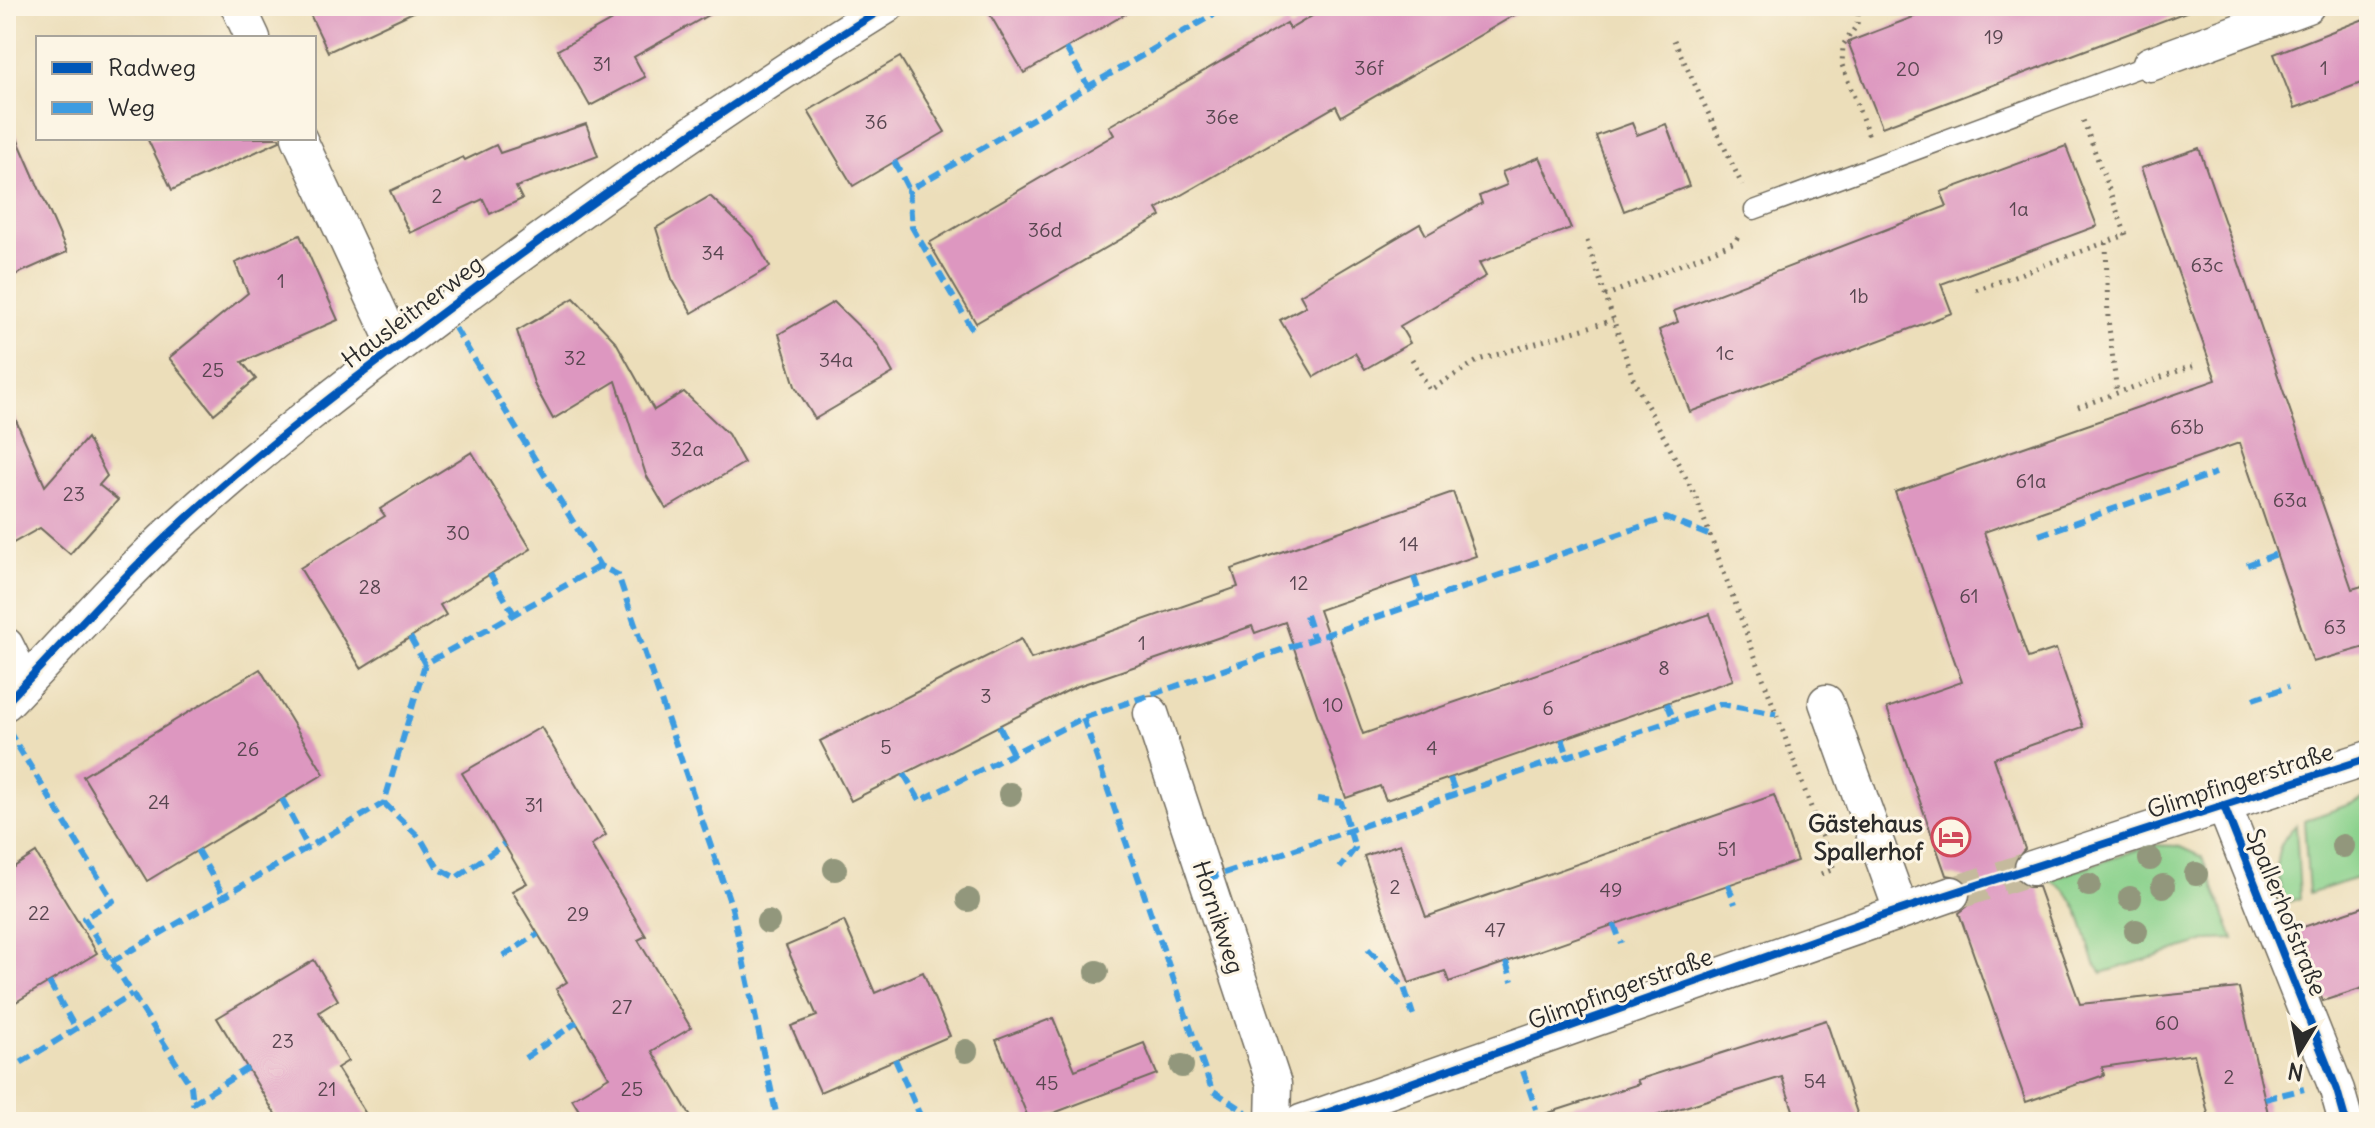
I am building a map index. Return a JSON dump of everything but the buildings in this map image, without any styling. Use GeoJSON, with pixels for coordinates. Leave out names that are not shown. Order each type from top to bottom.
{"type":"FeatureCollection","features":[{"type":"Feature","properties":{"kind":"street"},"geometry":{"type":"LineString","coordinates":[[238,6],[252,36]]}},
{"type":"Feature","properties":{"kind":"street","name":"Hausleitnerweg"},"geometry":{"type":"LineString","coordinates":[[16,693],[177,527],[233,477],[396,347],[594,199],[770,79],[887,6]]}},
{"type":"Feature","properties":{"kind":"street"},"geometry":{"type":"LineString","coordinates":[[2150,64],[2307,6]]}},
{"type":"Feature","properties":{"kind":"street"},"geometry":{"type":"LineString","coordinates":[[300,140],[396,347]]}},
{"type":"Feature","properties":{"kind":"street"},"geometry":{"type":"LineString","coordinates":[[6,645],[16,693]]}},
{"type":"Feature","properties":{"kind":"street"},"geometry":{"type":"LineString","coordinates":[[1826,702],[1901,910]]}},
{"type":"Feature","properties":{"kind":"street","name":"Hornikweg"},"geometry":{"type":"LineString","coordinates":[[1151,713],[1274,1084],[1273,1122]]}},
{"type":"Feature","properties":{"kind":"street","name":"Glimpfingerstraße"},"geometry":{"type":"LineString","coordinates":[[2032,868],[2369,758]]}},
{"type":"Feature","properties":{"kind":"street","name":"Spallerhofstraße"},"geometry":{"type":"LineString","coordinates":[[2224,806],[2337,1090],[2346,1122]]}},
{"type":"Feature","properties":{"kind":"street","name":"Glimpfingerstraße"},"geometry":{"type":"LineString","coordinates":[[1301,1122],[1952,894]]}},
{"type":"Feature","properties":{"kind":"lane"},"geometry":{"type":"LineString","coordinates":[[1754,210],[2150,64]]}},
{"type":"Feature","properties":{"kind":"path"},"geometry":{"type":"LineString","coordinates":[[1859,6],[1857,25],[1848,33],[1843,45],[1842,65],[1880,163]]}},
{"type":"Feature","properties":{"kind":"path"},"geometry":{"type":"LineString","coordinates":[[1605,296],[1735,242],[1754,210],[1674,40]]}},
{"type":"Feature","properties":{"kind":"path"},"geometry":{"type":"LineString","coordinates":[[1976,290],[2126,235],[2073,92]]}},
{"type":"Feature","properties":{"kind":"path"},"geometry":{"type":"LineString","coordinates":[[1587,241],[1634,381],[1695,495],[1834,869],[1818,875]]}},
{"type":"Feature","properties":{"kind":"path"},"geometry":{"type":"LineString","coordinates":[[2106,243],[2108,319],[2117,393]]}},
{"type":"Feature","properties":{"kind":"path"},"geometry":{"type":"LineString","coordinates":[[1412,359],[1430,390],[1479,360],[1613,320]]}},
{"type":"Feature","properties":{"kind":"path"},"geometry":{"type":"LineString","coordinates":[[2078,407],[2198,364]]}},
{"type":"Feature","properties":{"kind":"green space"},"geometry":{"type":"Polygon","coordinates":[[[2369,797],[2369,874],[2309,894],[2304,821],[2369,797]]]}},
{"type":"Feature","properties":{"kind":"green space"},"geometry":{"type":"Polygon","coordinates":[[[2296,825],[2300,898],[2285,903],[2277,871],[2278,852],[2296,825]]]}},
{"type":"Feature","properties":{"kind":"green space"},"geometry":{"type":"Polygon","coordinates":[[[2152,845],[2178,846],[2202,857],[2234,939],[2210,940],[2102,973],[2095,964],[2074,903],[2067,892],[2047,880],[2152,845]]]}},
{"type":"Feature","properties":{"kind":"tunnel"},"geometry":{"type":"LineString","coordinates":[[1952,894],[2032,868]]}},
{"type":"Feature","properties":{"kind":"marked path"},"geometry":{"type":"LineString","coordinates":[[972,329],[912,227],[909,190],[1228,6]]}},
{"type":"Feature","properties":{"kind":"marked path"},"geometry":{"type":"LineString","coordinates":[[1066,48],[1088,86]]}},
{"type":"Feature","properties":{"kind":"marked path"},"geometry":{"type":"LineString","coordinates":[[894,161],[909,190]]}},
{"type":"Feature","properties":{"kind":"marked path"},"geometry":{"type":"LineString","coordinates":[[455,328],[600,566],[618,575],[732,908],[778,1122]]}},
{"type":"Feature","properties":{"kind":"marked path"},"geometry":{"type":"LineString","coordinates":[[2039,535],[2216,473]]}},
{"type":"Feature","properties":{"kind":"marked path"},"geometry":{"type":"LineString","coordinates":[[904,774],[920,801],[1083,718],[1666,518],[1711,536]]}},
{"type":"Feature","properties":{"kind":"marked path"},"geometry":{"type":"LineString","coordinates":[[2247,565],[2277,554]]}},
{"type":"Feature","properties":{"kind":"marked path"},"geometry":{"type":"LineString","coordinates":[[111,962],[384,803],[425,664],[600,566]]}},
{"type":"Feature","properties":{"kind":"marked path"},"geometry":{"type":"LineString","coordinates":[[490,574],[514,614]]}},
{"type":"Feature","properties":{"kind":"marked path"},"geometry":{"type":"LineString","coordinates":[[1414,577],[1422,601]]}},
{"type":"Feature","properties":{"kind":"marked path"},"geometry":{"type":"LineString","coordinates":[[1306,615],[1314,639]]}},
{"type":"Feature","properties":{"kind":"marked path"},"geometry":{"type":"LineString","coordinates":[[410,637],[425,664]]}},
{"type":"Feature","properties":{"kind":"marked path"},"geometry":{"type":"LineString","coordinates":[[2253,699],[2288,687]]}},
{"type":"Feature","properties":{"kind":"marked path"},"geometry":{"type":"LineString","coordinates":[[1667,703],[1674,720]]}},
{"type":"Feature","properties":{"kind":"marked path"},"geometry":{"type":"LineString","coordinates":[[1207,879],[1721,704],[1776,714]]}},
{"type":"Feature","properties":{"kind":"marked path"},"geometry":{"type":"LineString","coordinates":[[1083,718],[1212,1090],[1246,1112]]}},
{"type":"Feature","properties":{"kind":"marked path"},"geometry":{"type":"LineString","coordinates":[[999,726],[1013,754]]}},
{"type":"Feature","properties":{"kind":"marked path"},"geometry":{"type":"LineString","coordinates":[[8,730],[113,901],[84,918],[191,1086],[193,1103],[248,1068]]}},
{"type":"Feature","properties":{"kind":"marked path"},"geometry":{"type":"LineString","coordinates":[[1562,739],[1568,756]]}},
{"type":"Feature","properties":{"kind":"marked path"},"geometry":{"type":"LineString","coordinates":[[1450,778],[1456,794]]}},
{"type":"Feature","properties":{"kind":"marked path"},"geometry":{"type":"LineString","coordinates":[[282,799],[308,847]]}},
{"type":"Feature","properties":{"kind":"marked path"},"geometry":{"type":"LineString","coordinates":[[1317,799],[1341,802],[1355,848],[1340,868]]}},
{"type":"Feature","properties":{"kind":"marked path"},"geometry":{"type":"LineString","coordinates":[[384,803],[421,839],[438,868],[456,878],[504,844]]}},
{"type":"Feature","properties":{"kind":"marked path"},"geometry":{"type":"LineString","coordinates":[[197,850],[224,896]]}},
{"type":"Feature","properties":{"kind":"marked path"},"geometry":{"type":"LineString","coordinates":[[1728,884],[1735,904]]}},
{"type":"Feature","properties":{"kind":"marked path"},"geometry":{"type":"LineString","coordinates":[[1614,924],[1621,943]]}},
{"type":"Feature","properties":{"kind":"marked path"},"geometry":{"type":"LineString","coordinates":[[503,956],[538,934]]}},
{"type":"Feature","properties":{"kind":"marked path"},"geometry":{"type":"LineString","coordinates":[[1368,949],[1404,987],[1413,1015]]}},
{"type":"Feature","properties":{"kind":"marked path"},"geometry":{"type":"LineString","coordinates":[[1506,962],[1512,981]]}},
{"type":"Feature","properties":{"kind":"marked path"},"geometry":{"type":"LineString","coordinates":[[49,982],[76,1029]]}},
{"type":"Feature","properties":{"kind":"marked path"},"geometry":{"type":"LineString","coordinates":[[6,1072],[132,994]]}},
{"type":"Feature","properties":{"kind":"marked path"},"geometry":{"type":"LineString","coordinates":[[525,1058],[577,1022]]}},
{"type":"Feature","properties":{"kind":"marked path"},"geometry":{"type":"LineString","coordinates":[[895,1059],[923,1122]]}},
{"type":"Feature","properties":{"kind":"marked path"},"geometry":{"type":"LineString","coordinates":[[1523,1071],[1536,1109]]}},
{"type":"Feature","properties":{"kind":"marked path"},"geometry":{"type":"LineString","coordinates":[[2265,1099],[2304,1089]]}},
{"type":"Feature","properties":{"kind":"cycle path"},"geometry":{"type":"LineString","coordinates":[[6,703],[156,546],[306,417],[603,195],[772,79],[887,6]]}},
{"type":"Feature","properties":{"kind":"cycle path"},"geometry":{"type":"LineString","coordinates":[[1301,1122],[1876,918],[2369,758]]}},
{"type":"Feature","properties":{"kind":"cycle path"},"geometry":{"type":"LineString","coordinates":[[2224,806],[2337,1090],[2346,1122]]}},
{"type":"Feature","properties":{"kind":"place","name":"Gästehaus Spallerhof"},"geometry":{"type":"Point","coordinates":[1951,837]}}]}
